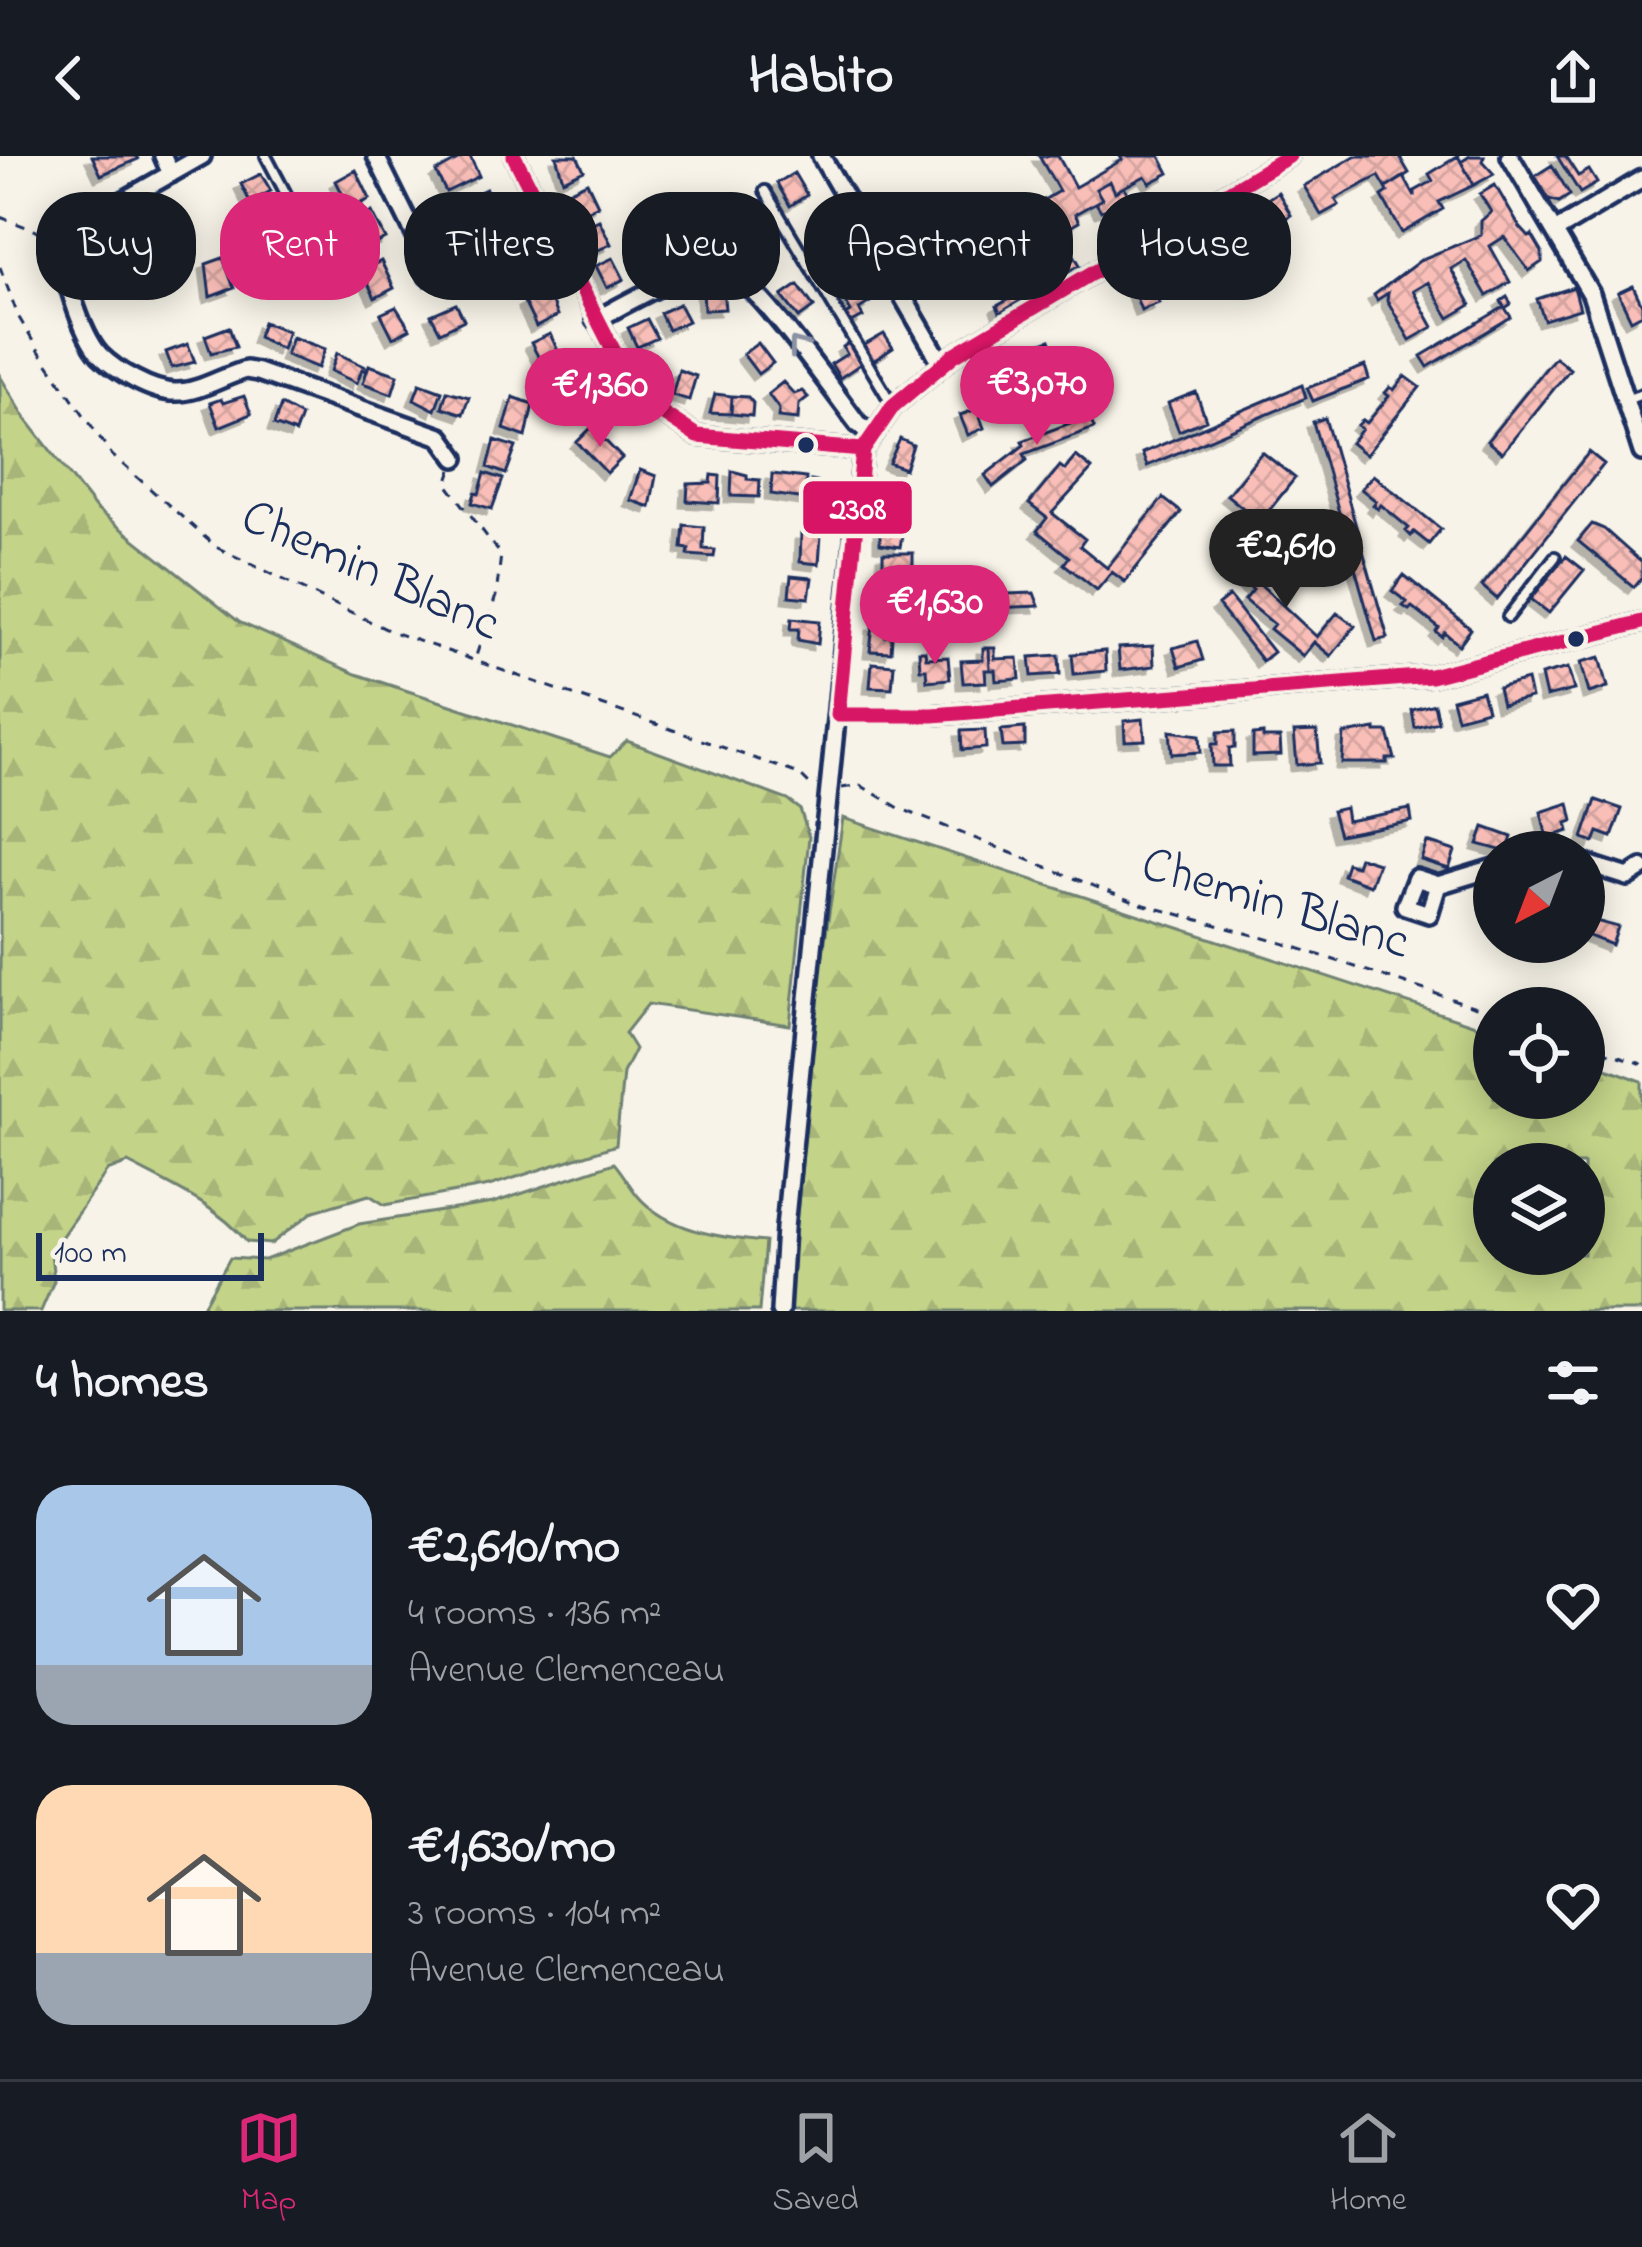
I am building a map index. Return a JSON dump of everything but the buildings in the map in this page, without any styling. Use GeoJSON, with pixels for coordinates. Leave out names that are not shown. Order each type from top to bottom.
{"type":"FeatureCollection","features":[{"type":"Feature","properties":{"kind":"street"},"geometry":{"type":"LineString","coordinates":[[163,156],[171,174]]}},
{"type":"Feature","properties":{"kind":"street"},"geometry":{"type":"LineString","coordinates":[[139,192],[202,156]]}},
{"type":"Feature","properties":{"kind":"street"},"geometry":{"type":"LineString","coordinates":[[376,156],[404,213]]}},
{"type":"Feature","properties":{"kind":"street"},"geometry":{"type":"LineString","coordinates":[[514,156],[595,320],[625,373],[658,411],[686,432],[863,450]]}},
{"type":"Feature","properties":{"kind":"street"},"geometry":{"type":"LineString","coordinates":[[821,156],[942,364]]}},
{"type":"Feature","properties":{"kind":"street"},"geometry":{"type":"LineString","coordinates":[[780,1311],[863,450],[893,406],[942,364],[1269,162],[1289,156]]}},
{"type":"Feature","properties":{"kind":"street"},"geometry":{"type":"LineString","coordinates":[[1510,156],[1592,294],[1642,452]]}},
{"type":"Feature","properties":{"kind":"street"},"geometry":{"type":"LineString","coordinates":[[1555,231],[1642,179]]}},
{"type":"Feature","properties":{"kind":"street"},"geometry":{"type":"LineString","coordinates":[[595,320],[697,272],[724,269],[751,287],[858,424],[872,434]]}},
{"type":"Feature","properties":{"kind":"street"},"geometry":{"type":"LineString","coordinates":[[75,300],[98,353],[156,389],[172,392],[246,370],[258,372],[441,437],[456,458]]}},
{"type":"Feature","properties":{"kind":"street"},"geometry":{"type":"LineString","coordinates":[[838,715],[956,713],[1431,676],[1642,622]]}},
{"type":"Feature","properties":{"kind":"street"},"geometry":{"type":"LineString","coordinates":[[1605,870],[1628,877],[1642,868]]}},
{"type":"Feature","properties":{"kind":"street"},"geometry":{"type":"LineString","coordinates":[[1438,885],[1473,874]]}},
{"type":"Feature","properties":{"kind":"lane"},"geometry":{"type":"LineString","coordinates":[[266,156],[285,192]]}},
{"type":"Feature","properties":{"kind":"lane"},"geometry":{"type":"LineString","coordinates":[[765,191],[893,406]]}},
{"type":"Feature","properties":{"kind":"lane"},"geometry":{"type":"LineString","coordinates":[[1624,400],[1642,394]]}},
{"type":"Feature","properties":{"kind":"lane"},"geometry":{"type":"LineString","coordinates":[[1508,617],[1555,557]]}},
{"type":"Feature","properties":{"kind":"path"},"geometry":{"type":"LineString","coordinates":[[0,217],[36,231]]}},
{"type":"Feature","properties":{"kind":"path","name":"Chemin Blanc"},"geometry":{"type":"LineString","coordinates":[[0,267],[18,316],[37,348],[112,455],[216,548],[390,631],[799,774],[811,786],[824,784]]}},
{"type":"Feature","properties":{"kind":"path"},"geometry":{"type":"LineString","coordinates":[[456,458],[447,484],[501,555],[496,596],[474,661]]}},
{"type":"Feature","properties":{"kind":"path","name":"Chemin Blanc"},"geometry":{"type":"LineString","coordinates":[[838,787],[860,784],[899,808],[1134,902],[1286,944],[1473,1005]]}},
{"type":"Feature","properties":{"kind":"path"},"geometry":{"type":"LineString","coordinates":[[1605,1051],[1642,1064]]}},
{"type":"Feature","properties":{"kind":"green space"},"geometry":{"type":"Polygon","coordinates":[[[0,376],[26,419],[96,509],[239,622],[356,674],[610,757],[627,741],[788,800],[800,809],[809,837],[790,1025],[648,1004],[625,1033],[635,1049],[623,1073],[616,1145],[489,1186],[385,1205],[369,1195],[314,1211],[271,1244],[247,1242],[207,1207],[128,1163],[107,1171],[51,1252],[54,1281],[41,1311],[0,1311],[0,376]]]}},
{"type":"Feature","properties":{"kind":"green space"},"geometry":{"type":"Polygon","coordinates":[[[843,818],[1473,1024],[1473,1119],[1605,1119],[1605,1068],[1642,1081],[1642,1311],[788,1311],[819,981],[843,818]]]}},
{"type":"Feature","properties":{"kind":"green space"},"geometry":{"type":"Polygon","coordinates":[[[614,1163],[649,1207],[679,1225],[765,1242],[759,1311],[200,1311],[230,1258],[265,1260],[359,1224],[493,1203],[614,1163]]]}},
{"type":"Feature","properties":{"kind":"transit line","name":"2308"},"geometry":{"type":"LineString","coordinates":[[514,156],[625,373],[659,411],[697,436],[863,450]]}},
{"type":"Feature","properties":{"kind":"transit line","name":"2308"},"geometry":{"type":"LineString","coordinates":[[1289,156],[954,355],[893,406],[863,450],[838,715],[933,715],[1431,676],[1642,622]]}}]}
